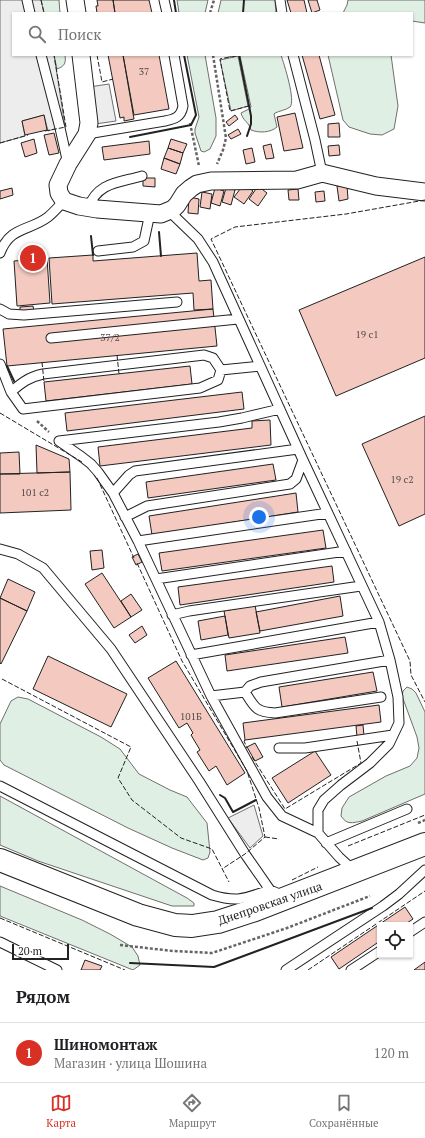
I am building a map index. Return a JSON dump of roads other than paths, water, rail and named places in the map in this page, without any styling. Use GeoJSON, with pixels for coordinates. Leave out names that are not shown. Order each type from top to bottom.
{"type":"FeatureCollection","features":[{"type":"Feature","properties":{"kind":"main road","name":"Днепровская улица"},"geometry":{"type":"LineString","coordinates":[[0,860],[138,915],[175,925],[192,926],[218,922],[279,894],[355,872],[425,844]]}},
{"type":"Feature","properties":{"kind":"street"},"geometry":{"type":"LineString","coordinates":[[75,0],[77,12]]}},
{"type":"Feature","properties":{"kind":"street"},"geometry":{"type":"LineString","coordinates":[[81,56],[89,123],[87,134],[68,164],[58,185],[59,193],[64,201],[88,208],[161,214],[169,211],[177,205],[184,194],[197,184],[211,181],[297,180],[322,174],[376,186],[425,192]]}},
{"type":"Feature","properties":{"kind":"lane"},"geometry":{"type":"LineString","coordinates":[[28,0],[30,12]]}},
{"type":"Feature","properties":{"kind":"lane"},"geometry":{"type":"LineString","coordinates":[[164,0],[167,12]]}},
{"type":"Feature","properties":{"kind":"lane"},"geometry":{"type":"LineString","coordinates":[[280,0],[282,12]]}},
{"type":"Feature","properties":{"kind":"lane"},"geometry":{"type":"LineString","coordinates":[[41,56],[68,164]]}},
{"type":"Feature","properties":{"kind":"lane"},"geometry":{"type":"LineString","coordinates":[[87,134],[165,121],[176,118],[181,114],[183,106],[174,56]]}},
{"type":"Feature","properties":{"kind":"lane"},"geometry":{"type":"LineString","coordinates":[[293,56],[315,140],[322,174]]}},
{"type":"Feature","properties":{"kind":"lane"},"geometry":{"type":"LineString","coordinates":[[88,208],[92,198],[99,190],[113,184],[142,176]]}},
{"type":"Feature","properties":{"kind":"lane"},"geometry":{"type":"LineString","coordinates":[[0,253],[5,242],[19,230],[48,217],[64,201]]}},
{"type":"Feature","properties":{"kind":"lane"},"geometry":{"type":"LineString","coordinates":[[169,211],[198,239],[213,262],[361,586],[379,622],[390,660],[398,697],[399,723],[389,744],[383,751],[324,800],[318,810],[318,833]]}},
{"type":"Feature","properties":{"kind":"lane"},"geometry":{"type":"LineString","coordinates":[[98,251],[133,247],[144,241],[150,213]]}},
{"type":"Feature","properties":{"kind":"lane"},"geometry":{"type":"LineString","coordinates":[[0,309],[17,316],[178,302]]}},
{"type":"Feature","properties":{"kind":"lane"},"geometry":{"type":"LineString","coordinates":[[51,338],[238,319]]}},
{"type":"Feature","properties":{"kind":"lane"},"geometry":{"type":"LineString","coordinates":[[11,392],[32,376],[204,355],[213,358],[221,370]]}},
{"type":"Feature","properties":{"kind":"lane"},"geometry":{"type":"LineString","coordinates":[[0,364],[11,392],[23,409],[200,388],[218,380],[221,370]]}},
{"type":"Feature","properties":{"kind":"lane"},"geometry":{"type":"LineString","coordinates":[[221,370],[260,366]]}},
{"type":"Feature","properties":{"kind":"lane"},"geometry":{"type":"LineString","coordinates":[[280,409],[219,422],[58,441],[91,464],[113,493],[138,541],[211,696],[267,797],[277,811],[292,821],[318,833],[355,872]]}},
{"type":"Feature","properties":{"kind":"lane"},"geometry":{"type":"LineString","coordinates":[[113,493],[129,474],[135,470],[298,449]]}},
{"type":"Feature","properties":{"kind":"lane"},"geometry":{"type":"LineString","coordinates":[[125,517],[147,506],[290,484],[296,479],[303,460]]}},
{"type":"Feature","properties":{"kind":"lane"},"geometry":{"type":"LineString","coordinates":[[138,541],[328,513]]}},
{"type":"Feature","properties":{"kind":"lane"},"geometry":{"type":"LineString","coordinates":[[0,549],[18,554],[43,568],[111,649],[195,775],[245,854],[279,894]]}},
{"type":"Feature","properties":{"kind":"lane"},"geometry":{"type":"LineString","coordinates":[[156,580],[346,551]]}},
{"type":"Feature","properties":{"kind":"lane"},"geometry":{"type":"LineString","coordinates":[[172,615],[189,611],[361,586]]}},
{"type":"Feature","properties":{"kind":"lane"},"geometry":{"type":"LineString","coordinates":[[191,655],[379,622]]}},
{"type":"Feature","properties":{"kind":"lane"},"geometry":{"type":"LineString","coordinates":[[211,696],[245,692],[250,686],[261,682],[390,660]]}},
{"type":"Feature","properties":{"kind":"lane"},"geometry":{"type":"LineString","coordinates":[[245,692],[254,707],[263,712],[275,713],[381,697]]}},
{"type":"Feature","properties":{"kind":"lane"},"geometry":{"type":"LineString","coordinates":[[279,748],[306,748],[393,735]]}},
{"type":"Feature","properties":{"kind":"lane"},"geometry":{"type":"LineString","coordinates":[[0,786],[212,895],[226,899],[242,900],[279,894]]}},
{"type":"Feature","properties":{"kind":"lane"},"geometry":{"type":"LineString","coordinates":[[326,843],[407,809]]}},
{"type":"Feature","properties":{"kind":"lane"},"geometry":{"type":"LineString","coordinates":[[286,970],[394,898],[425,870]]}},
{"type":"Feature","properties":{"kind":"lane"},"geometry":{"type":"LineString","coordinates":[[413,930],[425,922]]}},
{"type":"Feature","properties":{"kind":"lane"},"geometry":{"type":"LineString","coordinates":[[0,942],[57,970]]}},
{"type":"Feature","properties":{"kind":"lane"},"geometry":{"type":"LineString","coordinates":[[351,970],[377,953]]}},
{"type":"Feature","properties":{"kind":"place","name":"Шиномонтаж"},"geometry":{"type":"Point","coordinates":[33,258]}}]}
